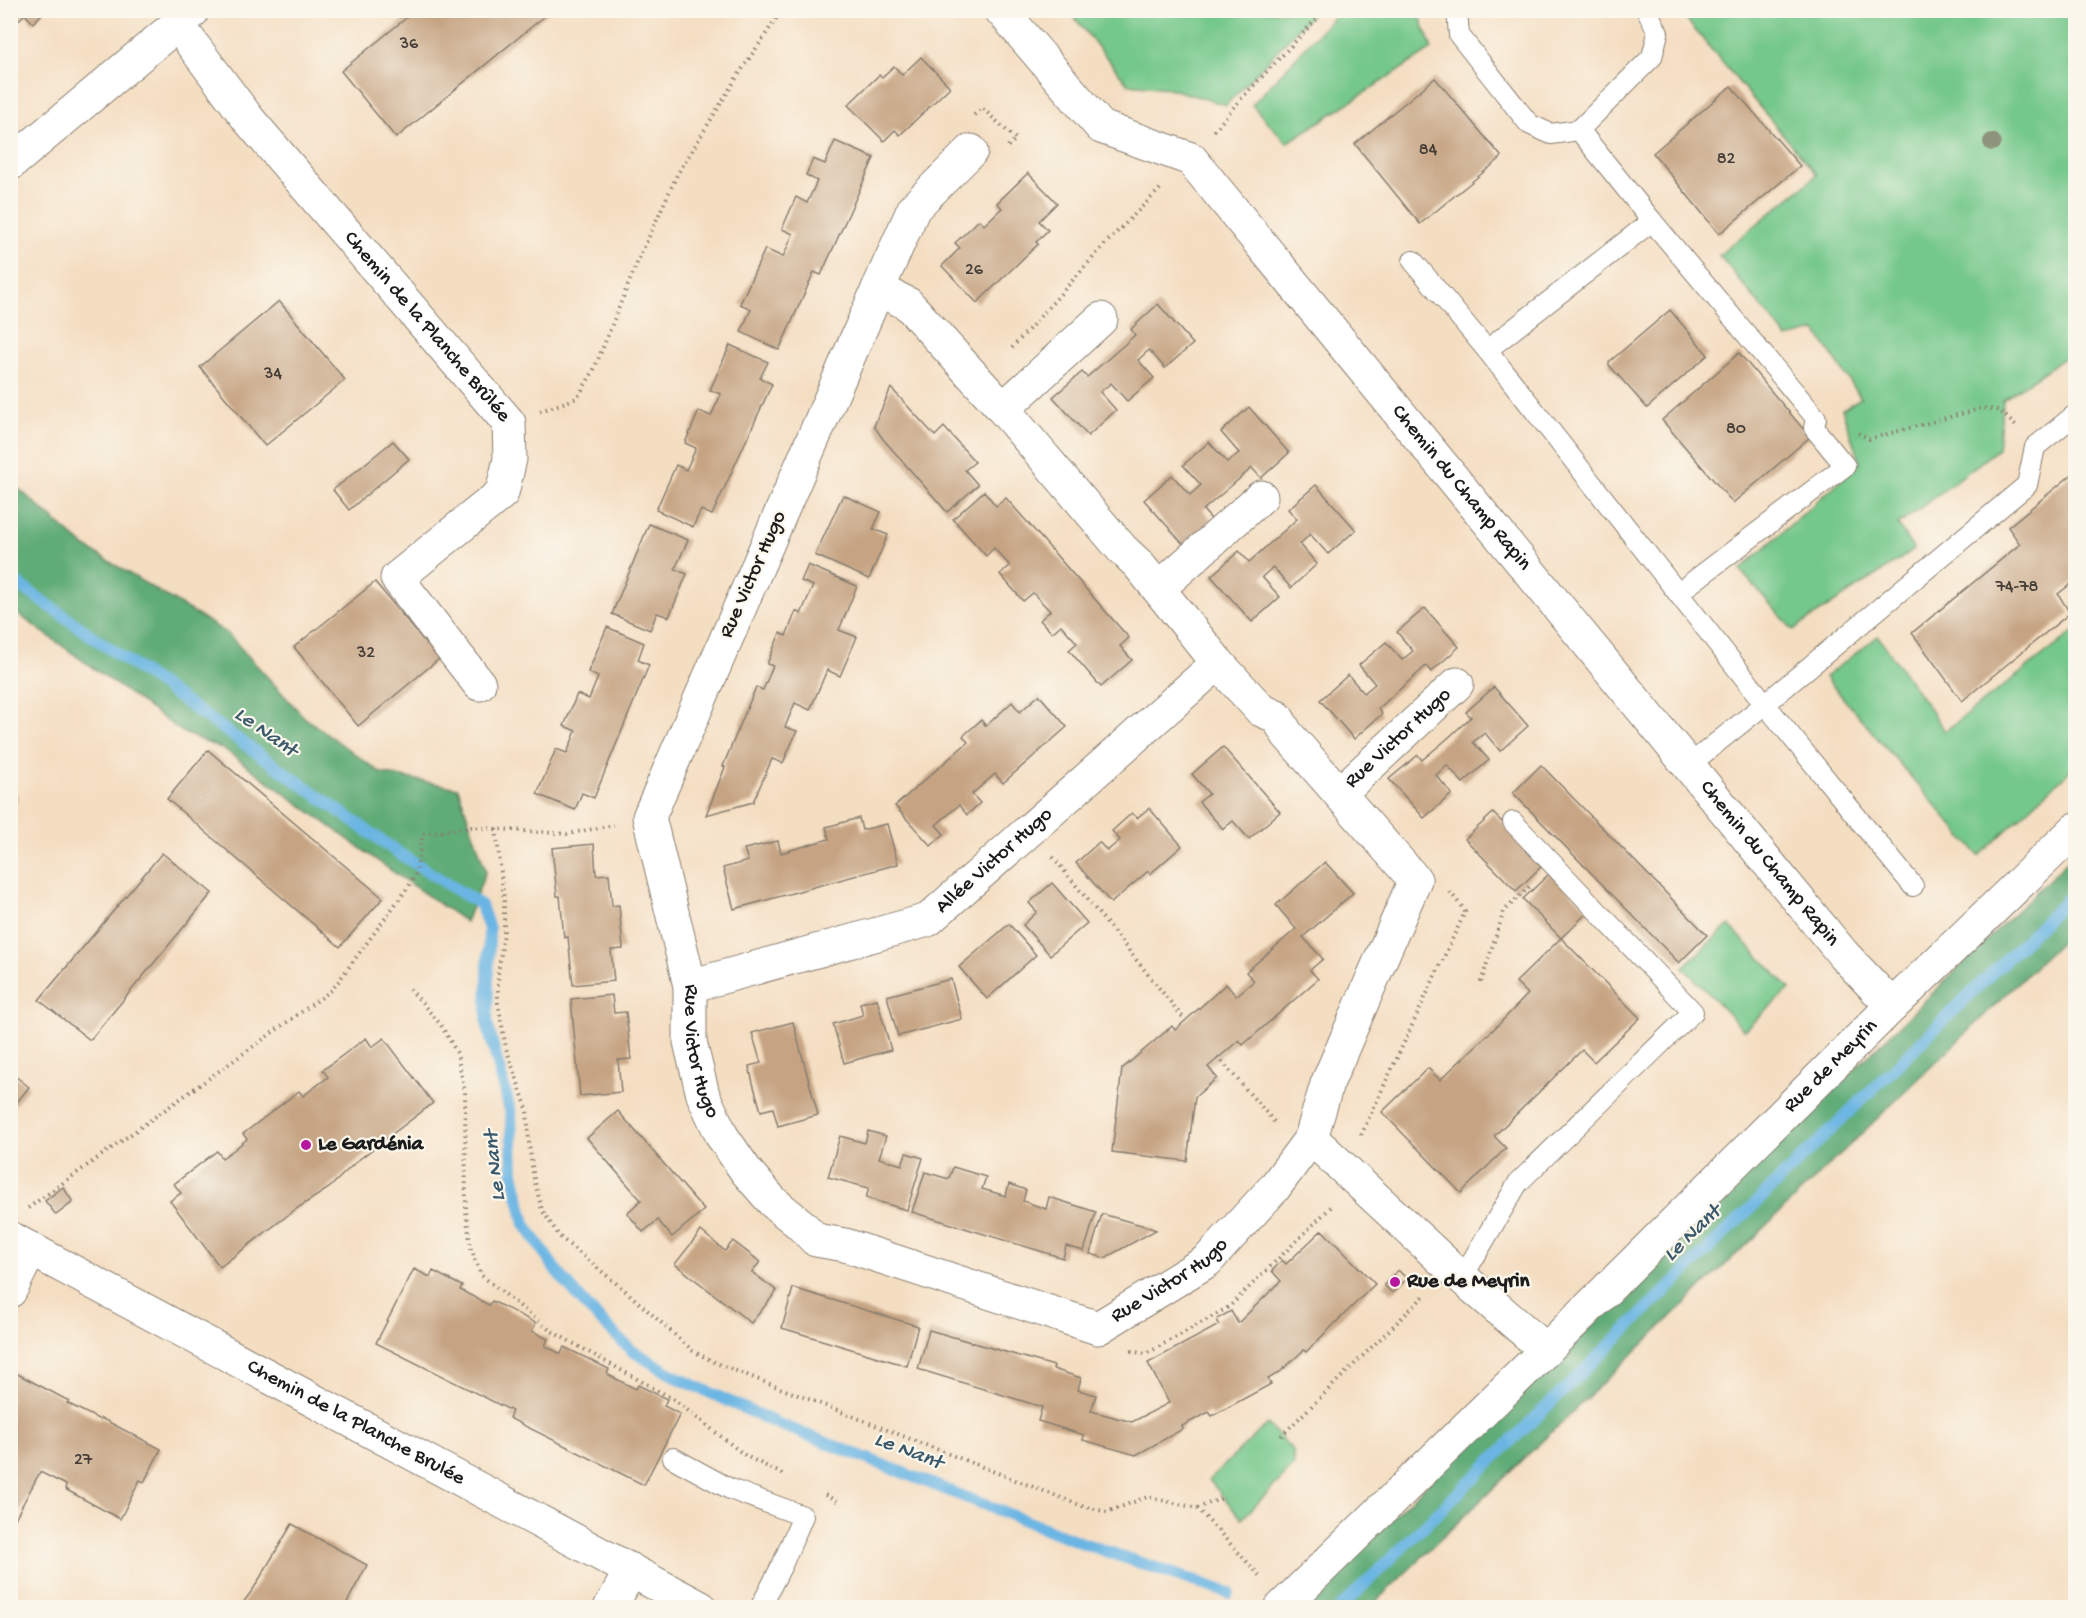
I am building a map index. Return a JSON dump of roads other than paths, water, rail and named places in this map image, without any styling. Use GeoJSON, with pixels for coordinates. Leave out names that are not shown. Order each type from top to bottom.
{"type":"FeatureCollection","features":[{"type":"Feature","properties":{"kind":"street","name":"Chemin du Champ Rapin"},"geometry":{"type":"LineString","coordinates":[[1001,10],[1101,127],[1191,159],[1843,954],[1892,1006]]}},
{"type":"Feature","properties":{"kind":"street","name":"Chemin de la Planche Brûlée"},"geometry":{"type":"LineString","coordinates":[[10,165],[185,17],[249,120],[508,423],[510,459],[502,493],[397,578],[478,684]]}},
{"type":"Feature","properties":{"kind":"street","name":"Rue Victor Hugo"},"geometry":{"type":"LineString","coordinates":[[878,289],[908,304],[1003,409],[1122,549],[1159,588],[1218,663],[1261,710],[1277,717],[1287,735],[1415,880],[1327,1084],[1296,1134],[1274,1188],[1207,1261],[1098,1328],[845,1245],[816,1240],[773,1202],[746,1171],[722,1136],[703,1095],[690,1041],[690,986],[649,817],[878,289],[914,208],[979,143]]}},
{"type":"Feature","properties":{"kind":"street"},"geometry":{"type":"LineString","coordinates":[[1003,409],[1101,319]]}},
{"type":"Feature","properties":{"kind":"street"},"geometry":{"type":"LineString","coordinates":[[1159,588],[1261,497]]}},
{"type":"Feature","properties":{"kind":"street","name":"Allée Victor Hugo"},"geometry":{"type":"LineString","coordinates":[[690,986],[928,920],[1218,663]]}},
{"type":"Feature","properties":{"kind":"street","name":"Rue Victor Hugo"},"geometry":{"type":"LineString","coordinates":[[1340,793],[1457,684]]}},
{"type":"Feature","properties":{"kind":"street","name":"Rue de Meyrin"},"geometry":{"type":"LineString","coordinates":[[1283,1606],[1546,1350],[1892,1006],[2076,829]]}},
{"type":"Feature","properties":{"kind":"street"},"geometry":{"type":"LineString","coordinates":[[1296,1134],[1357,1181],[1457,1274],[1546,1350]]}},
{"type":"Feature","properties":{"kind":"street"},"geometry":{"type":"LineString","coordinates":[[10,1291],[23,1232]]}},
{"type":"Feature","properties":{"kind":"street","name":"Chemin de la Planche Brulée"},"geometry":{"type":"LineString","coordinates":[[23,1232],[701,1608]]}},
{"type":"Feature","properties":{"kind":"street"},"geometry":{"type":"LineString","coordinates":[[610,1608],[631,1570]]}},
{"type":"Feature","properties":{"kind":"lane"},"geometry":{"type":"LineString","coordinates":[[1457,10],[1459,35],[1529,124],[1551,134],[1579,130],[1652,57],[1658,33],[1647,10]]}},
{"type":"Feature","properties":{"kind":"lane"},"geometry":{"type":"LineString","coordinates":[[1579,130],[1816,418],[1814,428],[1845,466],[1678,593]]}},
{"type":"Feature","properties":{"kind":"lane"},"geometry":{"type":"LineString","coordinates":[[1487,350],[1652,221]]}},
{"type":"Feature","properties":{"kind":"lane"},"geometry":{"type":"LineString","coordinates":[[1413,261],[1487,350],[1765,704],[1913,886]]}},
{"type":"Feature","properties":{"kind":"lane"},"geometry":{"type":"LineString","coordinates":[[1689,765],[2026,485],[2035,447],[2076,414]]}},
{"type":"Feature","properties":{"kind":"lane"},"geometry":{"type":"LineString","coordinates":[[1457,1274],[1518,1183],[1693,1012],[1513,822]]}},
{"type":"Feature","properties":{"kind":"lane"},"geometry":{"type":"LineString","coordinates":[[673,1458],[730,1489],[803,1516],[760,1608]]}},
{"type":"Feature","properties":{"kind":"waterway","name":"Le Nant"},"geometry":{"type":"LineString","coordinates":[[10,578],[400,854],[481,905],[489,929],[487,1023],[511,1114],[513,1173],[525,1224],[555,1269],[588,1308],[631,1350],[678,1378],[776,1423],[1085,1544],[1229,1593]]}},
{"type":"Feature","properties":{"kind":"waterway","name":"Le Nant"},"geometry":{"type":"LineString","coordinates":[[1340,1608],[2076,891]]}},
{"type":"Feature","properties":{"kind":"place","name":"Le Gardénia"},"geometry":{"type":"Point","coordinates":[306,1145]}},
{"type":"Feature","properties":{"kind":"place","name":"Rue de Meyrin"},"geometry":{"type":"Point","coordinates":[1395,1282]}}]}
